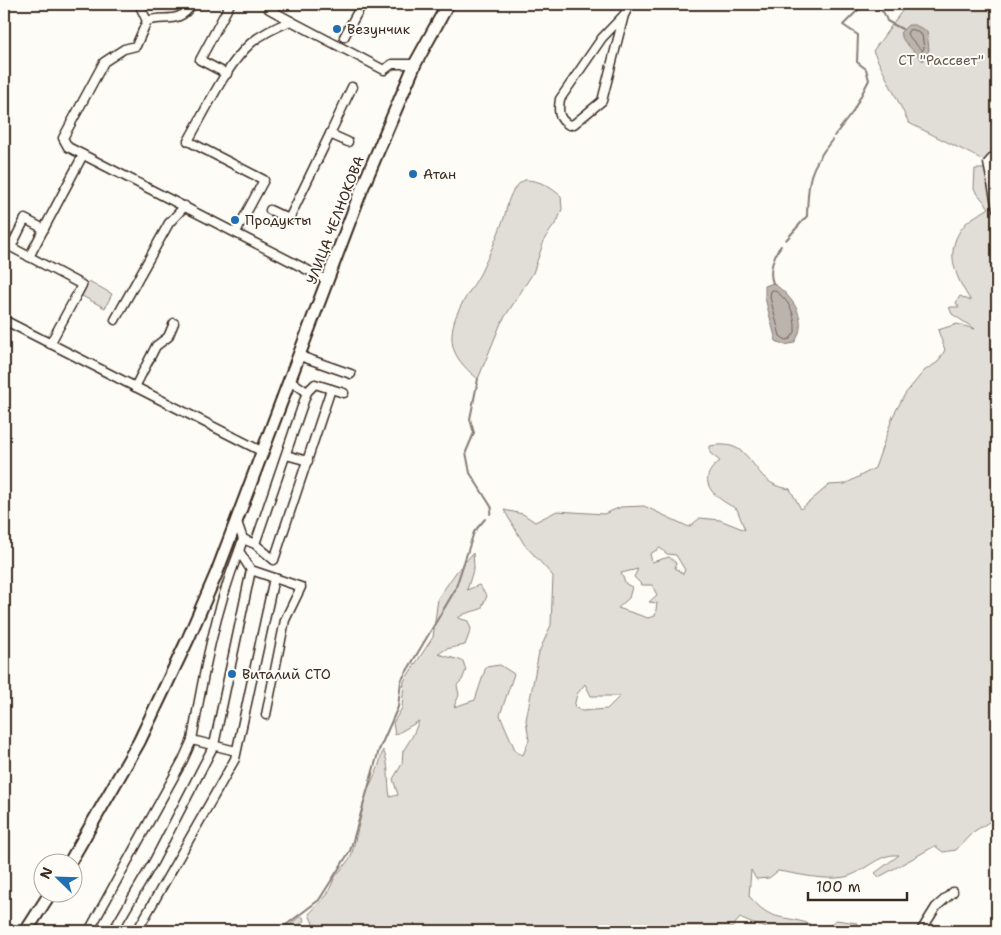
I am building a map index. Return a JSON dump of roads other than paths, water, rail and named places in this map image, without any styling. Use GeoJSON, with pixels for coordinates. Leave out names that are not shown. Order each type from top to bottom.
{"type":"FeatureCollection","features":[{"type":"Feature","properties":{"kind":"main road","name":"УЛИЦА ЧЕЛНОКОВА"},"geometry":{"type":"LineString","coordinates":[[76,852],[139,742],[214,580],[236,518],[291,381],[361,191],[415,64],[448,4]]}},
{"type":"Feature","properties":{"kind":"main road"},"geometry":{"type":"LineString","coordinates":[[26,931],[45,902]]}},
{"type":"Feature","properties":{"kind":"street"},"geometry":{"type":"LineString","coordinates":[[139,4],[147,21],[136,46],[124,49],[104,62],[63,138],[68,148],[327,280]]}},
{"type":"Feature","properties":{"kind":"street"},"geometry":{"type":"LineString","coordinates":[[147,21],[157,18],[175,19],[188,11],[192,4]]}},
{"type":"Feature","properties":{"kind":"street"},"geometry":{"type":"LineString","coordinates":[[227,74],[200,60],[230,4]]}},
{"type":"Feature","properties":{"kind":"street"},"geometry":{"type":"LineString","coordinates":[[270,4],[268,9],[384,70],[392,64],[415,64]]}},
{"type":"Feature","properties":{"kind":"street"},"geometry":{"type":"LineString","coordinates":[[344,37],[362,4]]}},
{"type":"Feature","properties":{"kind":"street"},"geometry":{"type":"LineString","coordinates":[[624,15],[602,38],[560,99],[558,110],[562,122],[569,125],[574,124],[602,101],[624,15],[630,4]]}},
{"type":"Feature","properties":{"kind":"street"},"geometry":{"type":"LineString","coordinates":[[236,232],[264,180],[188,141],[227,74],[250,44],[270,30],[291,21]]}},
{"type":"Feature","properties":{"kind":"street"},"geometry":{"type":"LineString","coordinates":[[270,210],[289,219],[352,87]]}},
{"type":"Feature","properties":{"kind":"street"},"geometry":{"type":"LineString","coordinates":[[330,134],[348,142]]}},
{"type":"Feature","properties":{"kind":"street"},"geometry":{"type":"LineString","coordinates":[[997,153],[988,162],[997,209]]}},
{"type":"Feature","properties":{"kind":"street"},"geometry":{"type":"LineString","coordinates":[[29,257],[83,155]]}},
{"type":"Feature","properties":{"kind":"street"},"geometry":{"type":"LineString","coordinates":[[115,320],[169,223],[185,206]]}},
{"type":"Feature","properties":{"kind":"street"},"geometry":{"type":"LineString","coordinates":[[44,229],[25,219],[11,247],[82,285],[50,344]]}},
{"type":"Feature","properties":{"kind":"street"},"geometry":{"type":"LineString","coordinates":[[4,320],[263,452]]}},
{"type":"Feature","properties":{"kind":"street"},"geometry":{"type":"LineString","coordinates":[[135,387],[156,346],[168,337],[174,323]]}},
{"type":"Feature","properties":{"kind":"street"},"geometry":{"type":"LineString","coordinates":[[300,356],[351,374]]}},
{"type":"Feature","properties":{"kind":"street"},"geometry":{"type":"LineString","coordinates":[[291,381],[307,392]]}},
{"type":"Feature","properties":{"kind":"street"},"geometry":{"type":"LineString","coordinates":[[255,544],[307,392],[315,384],[344,393]]}},
{"type":"Feature","properties":{"kind":"street"},"geometry":{"type":"LineString","coordinates":[[243,539],[255,544],[274,560],[331,389]]}},
{"type":"Feature","properties":{"kind":"street"},"geometry":{"type":"LineString","coordinates":[[286,455],[308,461]]}},
{"type":"Feature","properties":{"kind":"street"},"geometry":{"type":"LineString","coordinates":[[89,931],[183,760],[192,740],[205,666],[229,576],[243,539],[236,518]]}},
{"type":"Feature","properties":{"kind":"street"},"geometry":{"type":"LineString","coordinates":[[239,551],[251,570],[301,587],[285,620],[266,715]]}},
{"type":"Feature","properties":{"kind":"street"},"geometry":{"type":"LineString","coordinates":[[113,931],[154,861],[214,744],[251,570]]}},
{"type":"Feature","properties":{"kind":"street"},"geometry":{"type":"LineString","coordinates":[[137,931],[235,760],[274,578]]}},
{"type":"Feature","properties":{"kind":"street"},"geometry":{"type":"LineString","coordinates":[[192,740],[236,751]]}},
{"type":"Feature","properties":{"kind":"street"},"geometry":{"type":"LineString","coordinates":[[921,931],[936,907],[953,892]]}},
{"type":"Feature","properties":{"kind":"water"},"geometry":{"type":"Polygon","coordinates":[[[908,25],[915,25],[927,31],[929,50],[923,61],[904,41],[900,33],[908,25]]]}},
{"type":"Feature","properties":{"kind":"water"},"geometry":{"type":"Polygon","coordinates":[[[773,283],[793,302],[800,318],[799,334],[794,343],[785,345],[776,341],[765,298],[765,286],[773,283]]]}},
{"type":"Feature","properties":{"kind":"waterway"},"geometry":{"type":"LineString","coordinates":[[834,136],[852,113],[869,80],[866,69],[857,62],[858,35],[843,25],[860,8],[859,4]]}},
{"type":"Feature","properties":{"kind":"waterway"},"geometry":{"type":"LineString","coordinates":[[873,4],[884,13],[887,21],[902,29]]}},
{"type":"Feature","properties":{"kind":"waterway"},"geometry":{"type":"LineString","coordinates":[[786,240],[807,216],[811,175],[814,167],[832,140]]}},
{"type":"Feature","properties":{"kind":"waterway"},"geometry":{"type":"LineString","coordinates":[[773,283],[771,274],[772,263],[781,246]]}},
{"type":"Feature","properties":{"kind":"waterway"},"geometry":{"type":"LineString","coordinates":[[478,379],[470,419],[474,433],[466,452],[470,473],[492,508],[490,514]]}},
{"type":"Feature","properties":{"kind":"waterway"},"geometry":{"type":"LineString","coordinates":[[282,931],[286,925],[319,900],[350,851],[379,750],[398,707],[401,681],[455,590],[474,532],[485,519]]}},
{"type":"Feature","properties":{"kind":"place","name":"Везунчик"},"geometry":{"type":"Point","coordinates":[337,29]}},
{"type":"Feature","properties":{"kind":"place","name":"Атан"},"geometry":{"type":"Point","coordinates":[413,174]}},
{"type":"Feature","properties":{"kind":"place","name":"Продукты"},"geometry":{"type":"Point","coordinates":[235,220]}},
{"type":"Feature","properties":{"kind":"place","name":"Виталий СТО"},"geometry":{"type":"Point","coordinates":[232,674]}},
{"type":"Feature","properties":{"kind":"park label","name":"СТ \"Рассвет\""},"geometry":{"type":"Point","coordinates":[941,60]}}]}
